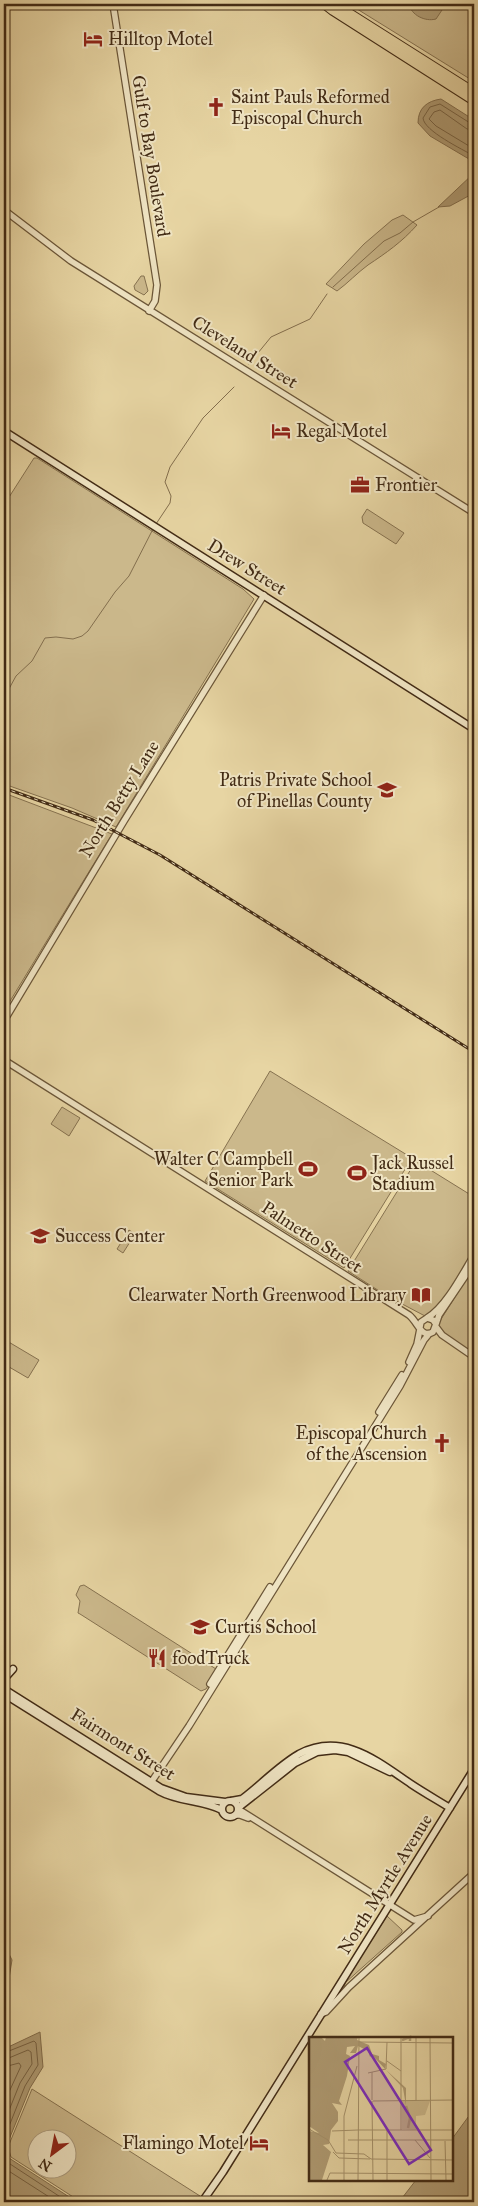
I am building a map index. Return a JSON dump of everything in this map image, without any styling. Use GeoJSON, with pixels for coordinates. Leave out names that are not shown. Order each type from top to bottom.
{"type":"FeatureCollection","features":[{"type":"Feature","properties":{"kind":"main road"},"geometry":{"type":"LineString","coordinates":[[324,4],[332,11],[474,101]]}},
{"type":"Feature","properties":{"kind":"main road"},"geometry":{"type":"LineString","coordinates":[[335,4],[474,92]]}},
{"type":"Feature","properties":{"kind":"main road","name":"Drew Street"},"geometry":{"type":"LineString","coordinates":[[4,431],[474,729]]}},
{"type":"Feature","properties":{"kind":"main road"},"geometry":{"type":"LineString","coordinates":[[4,1679],[13,1669]]}},
{"type":"Feature","properties":{"kind":"main road","name":"Fairmont Street"},"geometry":{"type":"LineString","coordinates":[[4,1689],[150,1784],[177,1794],[228,1801]]}},
{"type":"Feature","properties":{"kind":"main road","name":"Fairmont Street"},"geometry":{"type":"LineString","coordinates":[[4,1694],[174,1798],[206,1804],[222,1810],[227,1816],[237,1811]]}},
{"type":"Feature","properties":{"kind":"main road"},"geometry":{"type":"LineString","coordinates":[[222,1810],[228,1801],[242,1799],[297,1755],[315,1748],[352,1748],[370,1756],[450,1808]]}},
{"type":"Feature","properties":{"kind":"main road"},"geometry":{"type":"LineString","coordinates":[[228,1801],[235,1803],[237,1811],[302,1758],[322,1751],[339,1748]]}},
{"type":"Feature","properties":{"kind":"main road","name":"North Myrtle Avenue"},"geometry":{"type":"LineString","coordinates":[[202,2202],[223,2172],[474,1769]]}},
{"type":"Feature","properties":{"kind":"street","name":"Gulf to Bay Boulevard"},"geometry":{"type":"LineString","coordinates":[[112,4],[157,285],[155,301],[149,311]]}},
{"type":"Feature","properties":{"kind":"street","name":"Cleveland Street"},"geometry":{"type":"LineString","coordinates":[[4,210],[48,246],[474,513]]}},
{"type":"Feature","properties":{"kind":"street","name":"North Betty Lane"},"geometry":{"type":"LineString","coordinates":[[4,1021],[124,821],[264,596]]}},
{"type":"Feature","properties":{"kind":"street","name":"Palmetto Street"},"geometry":{"type":"LineString","coordinates":[[6,1061],[22,1069],[386,1298],[426,1318]]}},
{"type":"Feature","properties":{"kind":"street","name":"Palmetto Street"},"geometry":{"type":"LineString","coordinates":[[6,1061],[409,1315],[417,1321],[420,1328]]}},
{"type":"Feature","properties":{"kind":"street"},"geometry":{"type":"LineString","coordinates":[[163,1763],[165,1756],[402,1374],[417,1344],[421,1322],[434,1313],[445,1300],[474,1255]]}},
{"type":"Feature","properties":{"kind":"street"},"geometry":{"type":"LineString","coordinates":[[150,1784],[189,1726],[400,1386],[424,1340],[436,1326],[438,1318],[474,1263]]}},
{"type":"Feature","properties":{"kind":"street"},"geometry":{"type":"LineString","coordinates":[[426,1318],[433,1320],[441,1334],[474,1357]]}},
{"type":"Feature","properties":{"kind":"street"},"geometry":{"type":"LineString","coordinates":[[420,1328],[424,1333],[460,1348]]}},
{"type":"Feature","properties":{"kind":"street"},"geometry":{"type":"LineString","coordinates":[[237,1811],[266,1826],[414,1920],[428,1916]]}},
{"type":"Feature","properties":{"kind":"street"},"geometry":{"type":"LineString","coordinates":[[321,2014],[326,2012],[348,1989],[474,1873]]}},
{"type":"Feature","properties":{"kind":"shaded area"},"geometry":{"type":"Polygon","coordinates":[[[349,4],[474,4],[474,85],[470,79],[349,4]]]}},
{"type":"Feature","properties":{"kind":"shaded area"},"geometry":{"type":"Polygon","coordinates":[[[403,215],[417,225],[406,237],[337,291],[326,284],[364,244],[392,220],[403,215]]]}},
{"type":"Feature","properties":{"kind":"shaded area"},"geometry":{"type":"Polygon","coordinates":[[[141,276],[144,276],[148,291],[144,295],[135,290],[134,286],[141,276]]]}},
{"type":"Feature","properties":{"kind":"shaded area"},"geometry":{"type":"Polygon","coordinates":[[[34,458],[37,458],[243,589],[254,599],[116,827],[72,808],[4,784],[4,505],[34,458]]]}},
{"type":"Feature","properties":{"kind":"shaded area"},"geometry":{"type":"Polygon","coordinates":[[[367,509],[404,533],[396,544],[363,523],[362,517],[367,509]]]}},
{"type":"Feature","properties":{"kind":"shaded area"},"geometry":{"type":"Polygon","coordinates":[[[4,793],[112,834],[4,1011],[4,793]]]}},
{"type":"Feature","properties":{"kind":"shaded area","name":"Walter C Campbell Senior Park"},"geometry":{"type":"Polygon","coordinates":[[[270,1071],[412,1158],[344,1268],[205,1181],[270,1071]]]}},
{"type":"Feature","properties":{"kind":"shaded area"},"geometry":{"type":"Polygon","coordinates":[[[62,1107],[80,1118],[69,1136],[51,1124],[62,1107]]]}},
{"type":"Feature","properties":{"kind":"shaded area"},"geometry":{"type":"Polygon","coordinates":[[[416,1161],[474,1197],[474,1252],[466,1267],[444,1297],[425,1316],[387,1296],[348,1271],[416,1161]]]}},
{"type":"Feature","properties":{"kind":"shaded area"},"geometry":{"type":"Polygon","coordinates":[[[129,1230],[135,1234],[123,1253],[117,1249],[129,1230]]]}},
{"type":"Feature","properties":{"kind":"shaded area"},"geometry":{"type":"Polygon","coordinates":[[[474,1267],[474,1354],[444,1333],[438,1324],[474,1267]]]}},
{"type":"Feature","properties":{"kind":"shaded area"},"geometry":{"type":"Polygon","coordinates":[[[7,1341],[39,1360],[28,1378],[4,1364],[4,1346],[7,1341]]]}},
{"type":"Feature","properties":{"kind":"shaded area"},"geometry":{"type":"Polygon","coordinates":[[[84,1585],[216,1669],[206,1689],[201,1691],[78,1613],[80,1601],[76,1595],[80,1586],[84,1585]]]}},
{"type":"Feature","properties":{"kind":"shaded area"},"geometry":{"type":"Polygon","coordinates":[[[387,1916],[402,1932],[345,1983],[344,1990],[334,1998],[387,1916]]]}},
{"type":"Feature","properties":{"kind":"shaded area"},"geometry":{"type":"Polygon","coordinates":[[[32,2089],[200,2196],[195,2202],[81,2202],[44,2178],[78,2178],[78,2128],[28,2128],[28,2168],[11,2157],[8,2147],[32,2089]]]}},
{"type":"Feature","properties":{"kind":"water"},"geometry":{"type":"Polygon","coordinates":[[[409,4],[446,4],[436,19],[432,20],[419,17],[410,8],[409,4]]]}},
{"type":"Feature","properties":{"kind":"water"},"geometry":{"type":"Polygon","coordinates":[[[441,99],[474,120],[474,162],[430,136],[418,123],[418,118],[424,106],[432,101],[441,99]]]}},
{"type":"Feature","properties":{"kind":"water"},"geometry":{"type":"Polygon","coordinates":[[[474,173],[474,193],[450,206],[438,207],[474,173]]]}},
{"type":"Feature","properties":{"kind":"water"},"geometry":{"type":"Polygon","coordinates":[[[4,1944],[12,1960],[4,2009],[4,1944]]]}},
{"type":"Feature","properties":{"kind":"water"},"geometry":{"type":"Polygon","coordinates":[[[40,2032],[43,2067],[30,2088],[6,2147],[9,2158],[28,2170],[28,2178],[40,2178],[77,2202],[4,2202],[4,2049],[40,2032]]]}},
{"type":"Feature","properties":{"kind":"water"},"geometry":{"type":"Polygon","coordinates":[[[474,2109],[474,2202],[399,2202],[415,2181],[453,2181],[453,2138],[474,2109]]]}},
{"type":"Feature","properties":{"kind":"waterway"},"geometry":{"type":"LineString","coordinates":[[333,287],[384,241],[400,233],[413,222],[439,207]]}},
{"type":"Feature","properties":{"kind":"waterway"},"geometry":{"type":"LineString","coordinates":[[249,364],[271,337],[310,319],[327,294]]}},
{"type":"Feature","properties":{"kind":"waterway"},"geometry":{"type":"LineString","coordinates":[[156,524],[170,503],[171,496],[165,482],[170,467],[203,418],[234,387]]}},
{"type":"Feature","properties":{"kind":"waterway"},"geometry":{"type":"LineString","coordinates":[[4,698],[16,676],[32,661],[45,638],[73,639],[82,636],[88,631],[115,592],[129,576],[153,529]]}},
{"type":"Feature","properties":{"kind":"waterway"},"geometry":{"type":"LineString","coordinates":[[4,830],[8,837],[8,842],[4,849]]}},
{"type":"Feature","properties":{"kind":"railway"},"geometry":{"type":"LineString","coordinates":[[4,788],[93,820],[160,855],[474,1052]]}},
{"type":"Feature","properties":{"kind":"place","name":"Hilltop Motel"},"geometry":{"type":"Point","coordinates":[93,39]}},
{"type":"Feature","properties":{"kind":"place","name":"Saint Pauls Reformed Episcopal Church"},"geometry":{"type":"Point","coordinates":[216,107]}},
{"type":"Feature","properties":{"kind":"place","name":"Regal Motel"},"geometry":{"type":"Point","coordinates":[281,431]}},
{"type":"Feature","properties":{"kind":"place","name":"Frontier"},"geometry":{"type":"Point","coordinates":[360,485]}},
{"type":"Feature","properties":{"kind":"place","name":"Patris Private School of Pinellas County"},"geometry":{"type":"Point","coordinates":[387,790]}},
{"type":"Feature","properties":{"kind":"place","name":"Walter C Campbell Senior Park"},"geometry":{"type":"Point","coordinates":[308,1169]}},
{"type":"Feature","properties":{"kind":"place","name":"Jack Russel Stadium"},"geometry":{"type":"Point","coordinates":[357,1173]}},
{"type":"Feature","properties":{"kind":"place","name":"Success Center"},"geometry":{"type":"Point","coordinates":[40,1236]}},
{"type":"Feature","properties":{"kind":"place","name":"Clearwater North Greenwood Library"},"geometry":{"type":"Point","coordinates":[421,1295]}},
{"type":"Feature","properties":{"kind":"place","name":"Episcopal Church of the Ascension"},"geometry":{"type":"Point","coordinates":[442,1443]}},
{"type":"Feature","properties":{"kind":"place","name":"Curtis School"},"geometry":{"type":"Point","coordinates":[200,1627]}},
{"type":"Feature","properties":{"kind":"place","name":"foodTruck"},"geometry":{"type":"Point","coordinates":[157,1658]}},
{"type":"Feature","properties":{"kind":"place","name":"Flamingo Motel"},"geometry":{"type":"Point","coordinates":[259,2143]}}]}
